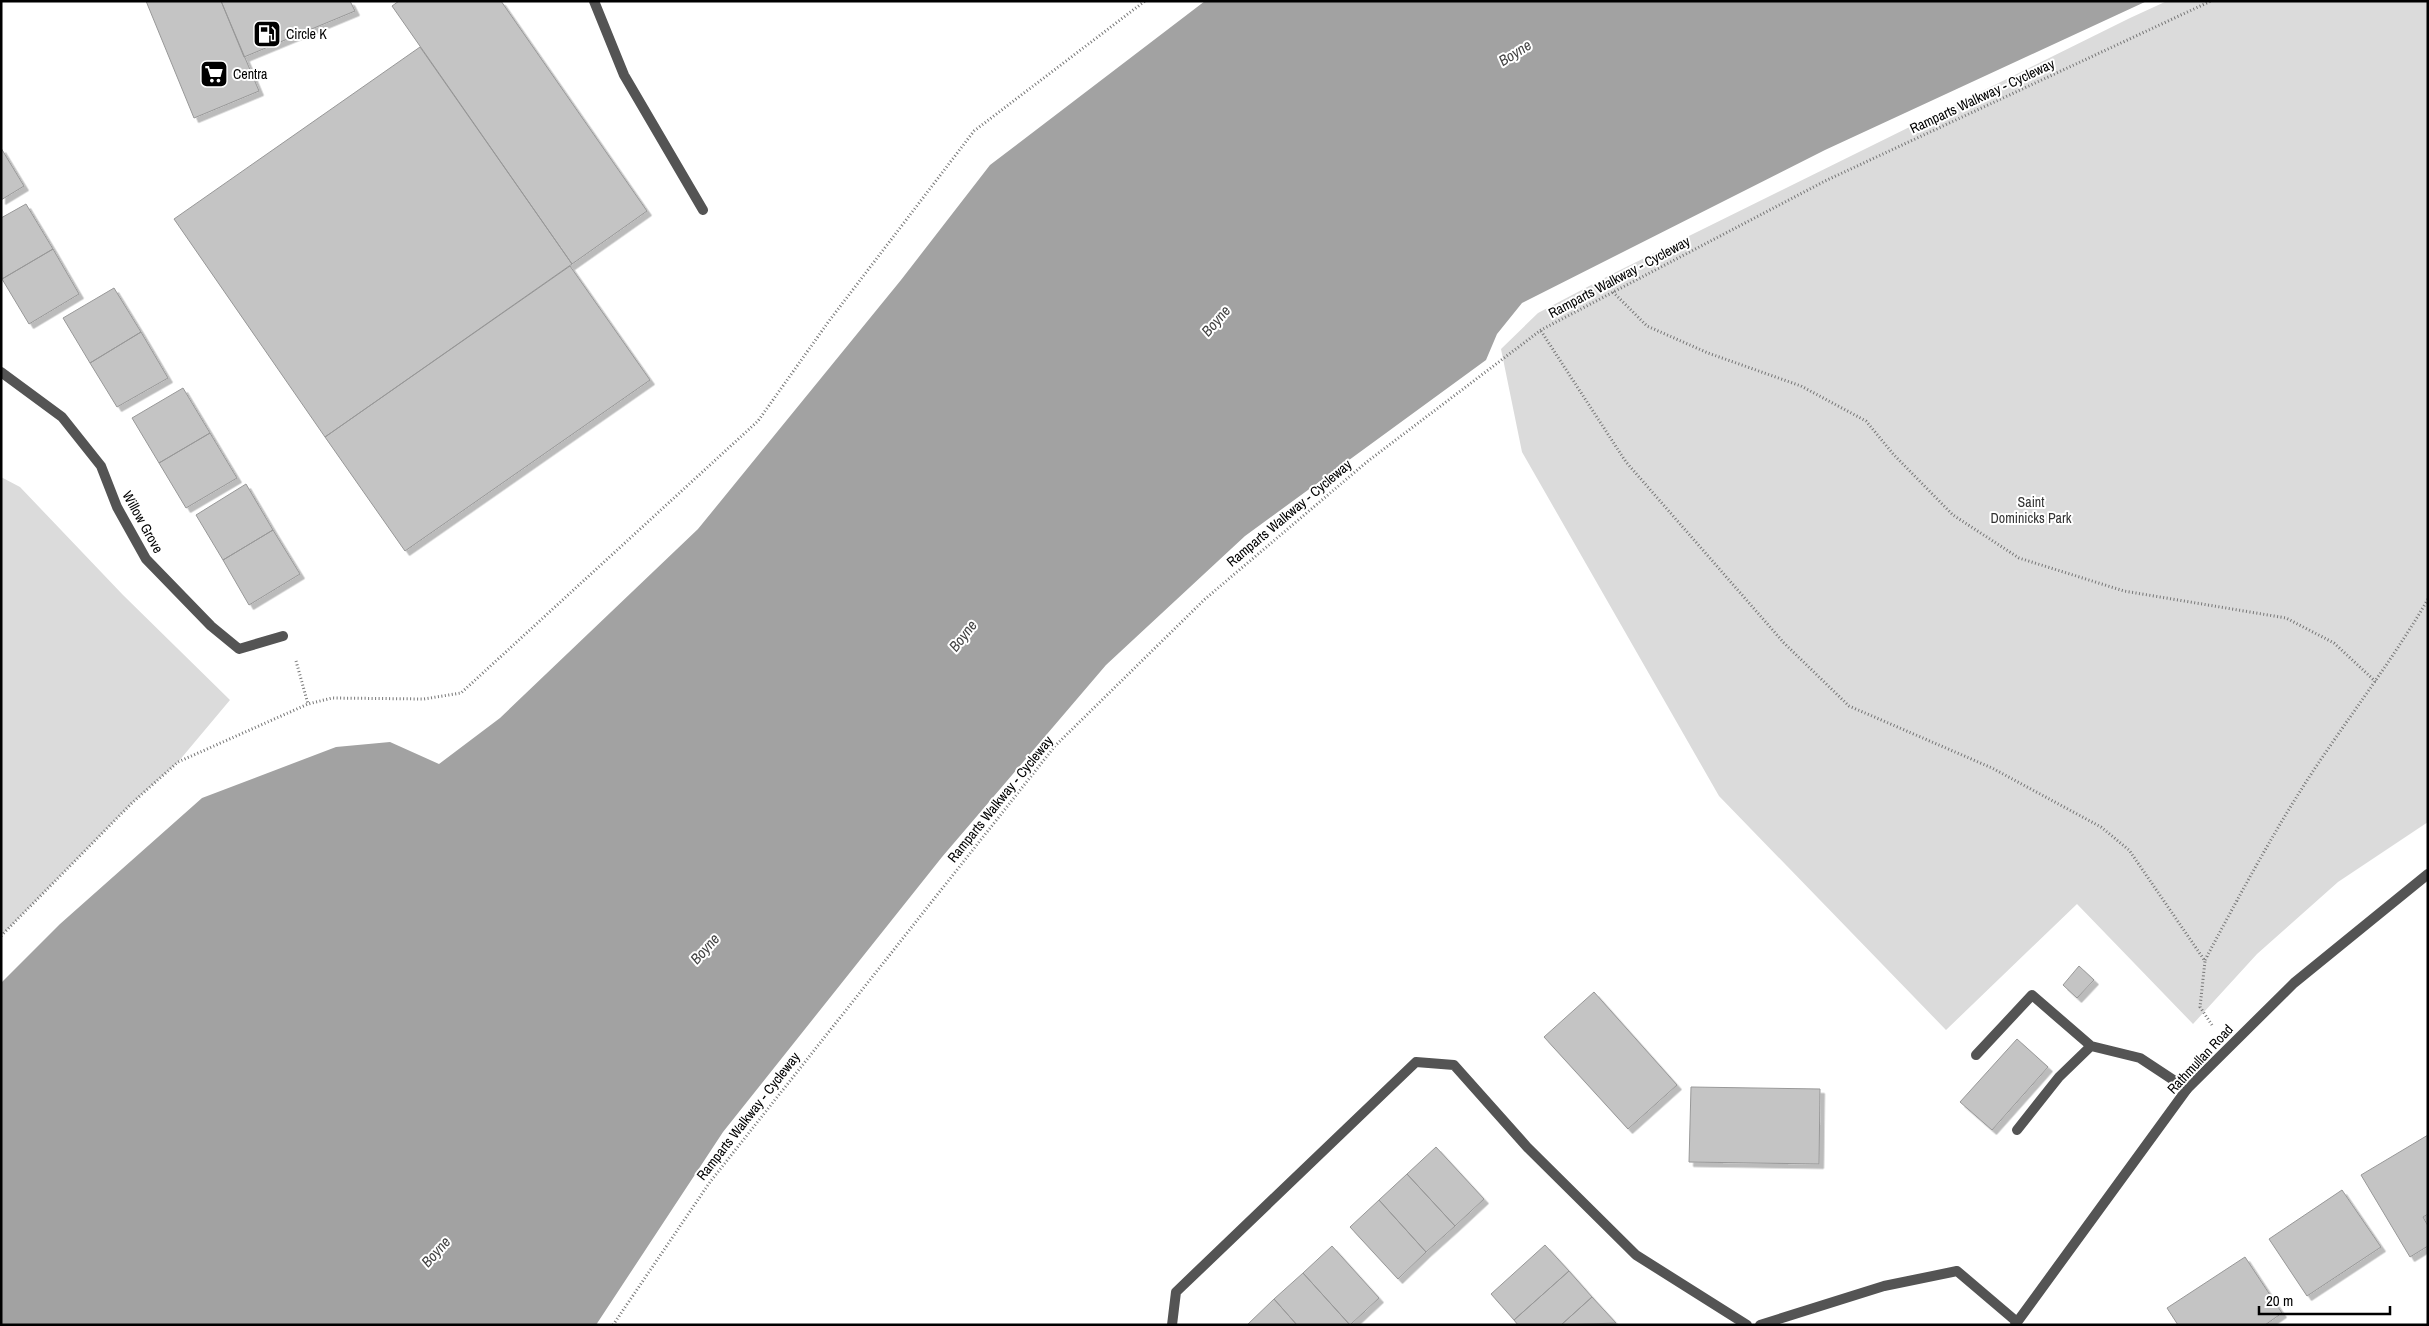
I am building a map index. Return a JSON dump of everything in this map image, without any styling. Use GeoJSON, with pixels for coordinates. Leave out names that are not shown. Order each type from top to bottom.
{"type":"FeatureCollection","features":[{"type":"Feature","properties":{"kind":"street"},"geometry":{"type":"LineString","coordinates":[[594,1],[624,75],[703,210]]}},
{"type":"Feature","properties":{"kind":"street","name":"Willow Grove"},"geometry":{"type":"LineString","coordinates":[[1,372],[62,417],[101,466],[117,507],[146,559],[211,626],[239,649],[283,636]]}},
{"type":"Feature","properties":{"kind":"street","name":"Rathmullan Road"},"geometry":{"type":"LineString","coordinates":[[2016,1323],[2187,1089],[2294,983],[2428,874]]}},
{"type":"Feature","properties":{"kind":"street"},"geometry":{"type":"LineString","coordinates":[[1976,1055],[2032,995],[2091,1046],[2140,1058],[2187,1089]]}},
{"type":"Feature","properties":{"kind":"street"},"geometry":{"type":"LineString","coordinates":[[2017,1130],[2059,1076],[2091,1046]]}},
{"type":"Feature","properties":{"kind":"street"},"geometry":{"type":"LineString","coordinates":[[1172,1325],[1176,1292],[1416,1062],[1454,1065],[1527,1148],[1636,1254],[1747,1325]]}},
{"type":"Feature","properties":{"kind":"street"},"geometry":{"type":"LineString","coordinates":[[1760,1325],[1884,1286],[1958,1271],[2016,1323]]}},
{"type":"Feature","properties":{"kind":"path"},"geometry":{"type":"LineString","coordinates":[[1,936],[132,803],[178,762],[308,704],[332,698],[424,699],[461,693],[758,421],[829,321],[974,131],[1145,1]]}},
{"type":"Feature","properties":{"kind":"path","name":"Ramparts Walkway - Cycleway"},"geometry":{"type":"LineString","coordinates":[[613,1325],[710,1182],[1055,746],[1212,593],[1368,461],[1541,330],[1825,181],[2211,1]]}},
{"type":"Feature","properties":{"kind":"path"},"geometry":{"type":"LineString","coordinates":[[1613,292],[1647,326],[1708,353],[1801,386],[1866,421],[1894,454],[1952,515],[2019,558],[2124,591],[2286,618],[2334,643],[2376,682]]}},
{"type":"Feature","properties":{"kind":"path"},"geometry":{"type":"LineString","coordinates":[[1541,330],[1626,462],[1784,644],[1849,706],[1992,768],[2101,827],[2129,850],[2205,961]]}},
{"type":"Feature","properties":{"kind":"path"},"geometry":{"type":"LineString","coordinates":[[2227,1049],[2200,1007],[2205,961],[2248,878],[2307,781],[2376,682],[2428,598]]}},
{"type":"Feature","properties":{"kind":"path"},"geometry":{"type":"LineString","coordinates":[[283,636],[299,666],[308,704]]}},
{"type":"Feature","properties":{"kind":"green space","name":"Saint Dominicks Park"},"geometry":{"type":"Polygon","coordinates":[[[2167,1],[2428,1],[2428,822],[2338,882],[2257,954],[2193,1024],[2077,904],[1946,1030],[1719,796],[1522,452],[1501,349],[1538,313],[1610,275],[2167,1]]]}},
{"type":"Feature","properties":{"kind":"green space"},"geometry":{"type":"Polygon","coordinates":[[[1,477],[20,487],[123,595],[230,700],[178,762],[132,803],[1,936],[1,477]]]}},
{"type":"Feature","properties":{"kind":"water","name":"Boyne"},"geometry":{"type":"Polygon","coordinates":[[[1205,1],[2147,1],[1825,150],[1522,303],[1497,334],[1486,360],[1245,536],[1106,665],[942,857],[723,1132],[596,1325],[1,1325],[1,983],[60,924],[202,798],[336,747],[390,742],[439,764],[500,718],[698,529],[901,280],[990,165],[1205,1]]]}},
{"type":"Feature","properties":{"kind":"building","name":"Centra"},"geometry":{"type":"Polygon","coordinates":[[[146,1],[221,1],[259,91],[194,118],[146,1]]]}},
{"type":"Feature","properties":{"kind":"building","name":"Circle K"},"geometry":{"type":"Polygon","coordinates":[[[221,1],[350,1],[355,11],[244,57],[221,1]]]}},
{"type":"Feature","properties":{"kind":"building"},"geometry":{"type":"Polygon","coordinates":[[[399,1],[501,1],[647,211],[572,264],[392,6],[399,1]]]}},
{"type":"Feature","properties":{"kind":"building"},"geometry":{"type":"Polygon","coordinates":[[[420,47],[572,264],[325,437],[174,219],[420,47]]]}},
{"type":"Feature","properties":{"kind":"building"},"geometry":{"type":"Polygon","coordinates":[[[1,148],[24,186],[1,200],[1,148]]]}},
{"type":"Feature","properties":{"kind":"building"},"geometry":{"type":"Polygon","coordinates":[[[26,204],[53,249],[2,279],[1,218],[26,204]]]}},
{"type":"Feature","properties":{"kind":"building"},"geometry":{"type":"Polygon","coordinates":[[[53,249],[79,294],[29,324],[2,279],[53,249]]]}},
{"type":"Feature","properties":{"kind":"building"},"geometry":{"type":"Polygon","coordinates":[[[570,266],[650,380],[405,551],[325,437],[570,266]]]}},
{"type":"Feature","properties":{"kind":"building"},"geometry":{"type":"Polygon","coordinates":[[[114,288],[141,332],[90,363],[63,318],[114,288]]]}},
{"type":"Feature","properties":{"kind":"building"},"geometry":{"type":"Polygon","coordinates":[[[141,332],[168,378],[117,407],[90,363],[141,332]]]}},
{"type":"Feature","properties":{"kind":"building"},"geometry":{"type":"Polygon","coordinates":[[[183,388],[210,433],[159,463],[132,418],[183,388]]]}},
{"type":"Feature","properties":{"kind":"building"},"geometry":{"type":"Polygon","coordinates":[[[210,433],[237,478],[186,508],[159,463],[210,433]]]}},
{"type":"Feature","properties":{"kind":"building"},"geometry":{"type":"Polygon","coordinates":[[[246,484],[273,530],[223,560],[196,515],[246,484]]]}},
{"type":"Feature","properties":{"kind":"building"},"geometry":{"type":"Polygon","coordinates":[[[273,530],[300,574],[249,605],[223,560],[273,530]]]}},
{"type":"Feature","properties":{"kind":"building"},"geometry":{"type":"Polygon","coordinates":[[[2079,966],[2094,980],[2077,998],[2063,985],[2079,966]]]}},
{"type":"Feature","properties":{"kind":"building"},"geometry":{"type":"Polygon","coordinates":[[[1594,992],[1677,1085],[1628,1129],[1544,1037],[1594,992]]]}},
{"type":"Feature","properties":{"kind":"building"},"geometry":{"type":"Polygon","coordinates":[[[2017,1039],[2048,1067],[1992,1130],[1960,1102],[2017,1039]]]}},
{"type":"Feature","properties":{"kind":"building"},"geometry":{"type":"Polygon","coordinates":[[[1691,1087],[1820,1089],[1819,1164],[1689,1162],[1691,1087]]]}},
{"type":"Feature","properties":{"kind":"building"},"geometry":{"type":"Polygon","coordinates":[[[2428,1135],[2428,1214],[2423,1217],[2428,1226],[2428,1246],[2410,1257],[2361,1175],[2428,1135]]]}},
{"type":"Feature","properties":{"kind":"building"},"geometry":{"type":"Polygon","coordinates":[[[1436,1147],[1484,1199],[1455,1226],[1407,1174],[1436,1147]]]}},
{"type":"Feature","properties":{"kind":"building"},"geometry":{"type":"Polygon","coordinates":[[[1407,1174],[1455,1226],[1426,1252],[1379,1200],[1407,1174]]]}},
{"type":"Feature","properties":{"kind":"building"},"geometry":{"type":"Polygon","coordinates":[[[2342,1190],[2381,1247],[2307,1296],[2269,1239],[2342,1190]]]}},
{"type":"Feature","properties":{"kind":"building"},"geometry":{"type":"Polygon","coordinates":[[[1379,1200],[1426,1252],[1398,1279],[1350,1227],[1379,1200]]]}},
{"type":"Feature","properties":{"kind":"building"},"geometry":{"type":"Polygon","coordinates":[[[1545,1245],[1569,1271],[1514,1320],[1491,1294],[1545,1245]]]}},
{"type":"Feature","properties":{"kind":"building"},"geometry":{"type":"Polygon","coordinates":[[[1332,1246],[1379,1298],[1350,1325],[1303,1273],[1332,1246]]]}},
{"type":"Feature","properties":{"kind":"building"},"geometry":{"type":"Polygon","coordinates":[[[2245,1257],[2282,1313],[2265,1325],[2178,1325],[2167,1308],[2245,1257]]]}},
{"type":"Feature","properties":{"kind":"building"},"geometry":{"type":"Polygon","coordinates":[[[1569,1271],[1592,1297],[1561,1325],[1518,1325],[1514,1320],[1569,1271]]]}},
{"type":"Feature","properties":{"kind":"building"},"geometry":{"type":"Polygon","coordinates":[[[1303,1273],[1350,1325],[1297,1325],[1274,1299],[1303,1273]]]}},
{"type":"Feature","properties":{"kind":"building"},"geometry":{"type":"Polygon","coordinates":[[[1592,1297],[1616,1323],[1561,1325],[1592,1297]]]}},
{"type":"Feature","properties":{"kind":"building"},"geometry":{"type":"Polygon","coordinates":[[[1274,1299],[1297,1325],[1247,1325],[1274,1299]]]}},
{"type":"Feature","properties":{"kind":"place","name":"Circle K"},"geometry":{"type":"Point","coordinates":[267,34]}},
{"type":"Feature","properties":{"kind":"place","name":"Centra"},"geometry":{"type":"Point","coordinates":[214,74]}}]}
